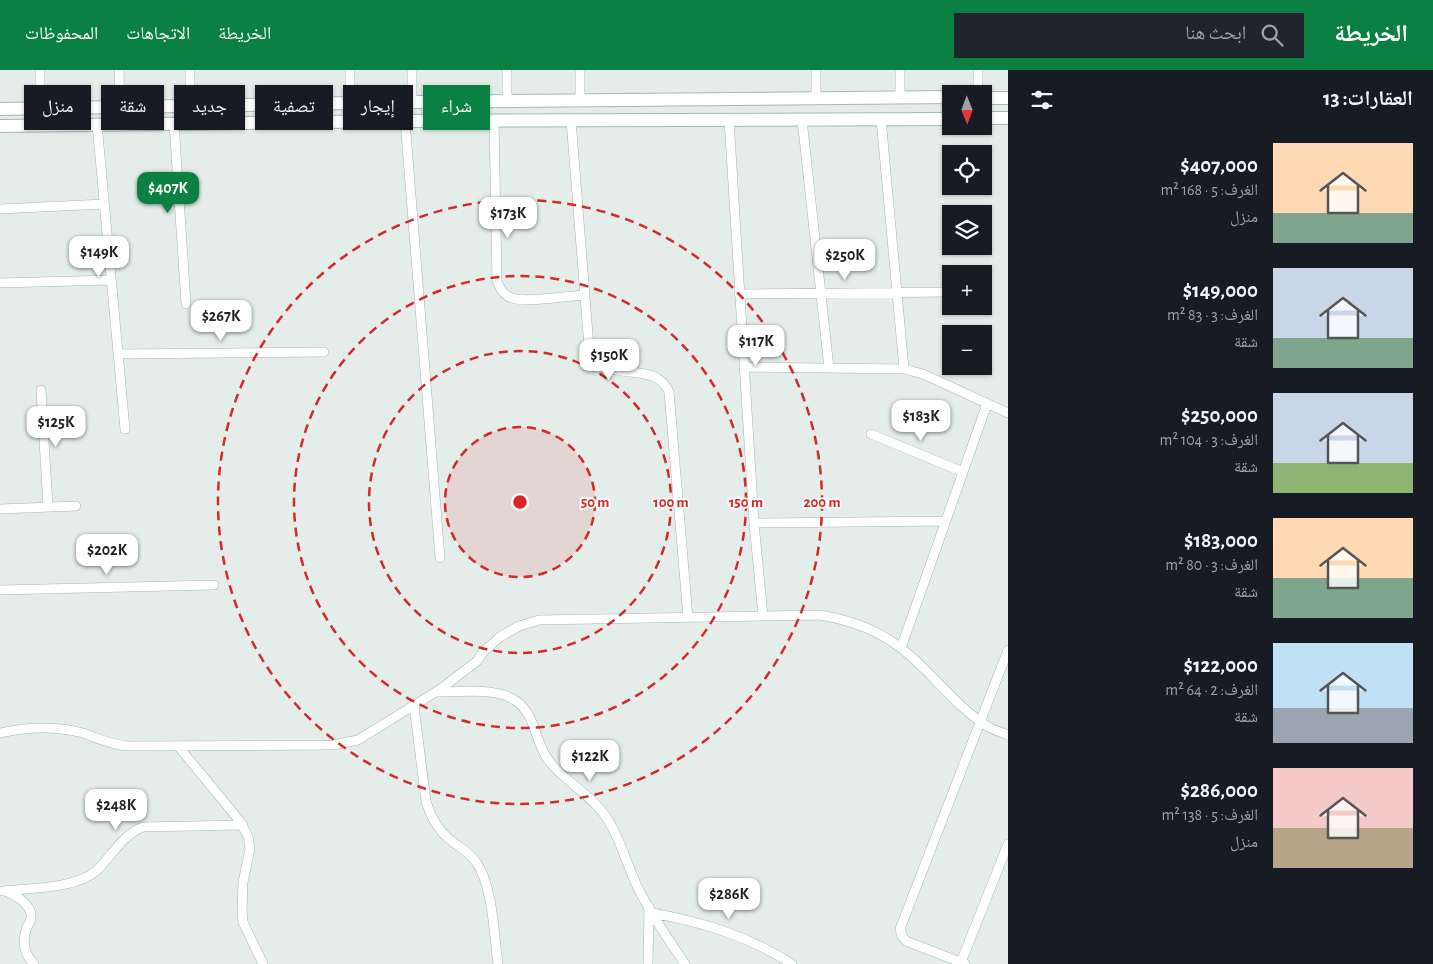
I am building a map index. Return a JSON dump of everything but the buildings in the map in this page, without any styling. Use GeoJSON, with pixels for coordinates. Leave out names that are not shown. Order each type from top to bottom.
{"type":"FeatureCollection","features":[{"type":"Feature","properties":{"kind":"street"},"geometry":{"type":"LineString","coordinates":[[40,70],[40,85]]}},
{"type":"Feature","properties":{"kind":"street"},"geometry":{"type":"LineString","coordinates":[[119,70],[119,85]]}},
{"type":"Feature","properties":{"kind":"street"},"geometry":{"type":"LineString","coordinates":[[190,70],[190,85]]}},
{"type":"Feature","properties":{"kind":"street"},"geometry":{"type":"LineString","coordinates":[[350,70],[350,85]]}},
{"type":"Feature","properties":{"kind":"street"},"geometry":{"type":"LineString","coordinates":[[412,70],[412,85]]}},
{"type":"Feature","properties":{"kind":"street"},"geometry":{"type":"LineString","coordinates":[[507,70],[507,101]]}},
{"type":"Feature","properties":{"kind":"street"},"geometry":{"type":"LineString","coordinates":[[580,70],[580,100]]}},
{"type":"Feature","properties":{"kind":"street"},"geometry":{"type":"LineString","coordinates":[[816,70],[816,98]]}},
{"type":"Feature","properties":{"kind":"street"},"geometry":{"type":"LineString","coordinates":[[900,70],[900,97]]}},
{"type":"Feature","properties":{"kind":"street"},"geometry":{"type":"LineString","coordinates":[[978,70],[978,85]]}},
{"type":"Feature","properties":{"kind":"street"},"geometry":{"type":"LineString","coordinates":[[413,102],[942,97]]}},
{"type":"Feature","properties":{"kind":"street"},"geometry":{"type":"LineString","coordinates":[[992,98],[1008,98]]}},
{"type":"Feature","properties":{"kind":"street"},"geometry":{"type":"LineString","coordinates":[[617,100],[617,120]]}},
{"type":"Feature","properties":{"kind":"street"},"geometry":{"type":"LineString","coordinates":[[245,104],[343,103]]}},
{"type":"Feature","properties":{"kind":"street"},"geometry":{"type":"LineString","coordinates":[[0,108],[24,108]]}},
{"type":"Feature","properties":{"kind":"street"},"geometry":{"type":"LineString","coordinates":[[413,121],[942,118]]}},
{"type":"Feature","properties":{"kind":"street"},"geometry":{"type":"LineString","coordinates":[[992,118],[1008,118]]}},
{"type":"Feature","properties":{"kind":"street"},"geometry":{"type":"LineString","coordinates":[[728,119],[754,524],[763,616]]}},
{"type":"Feature","properties":{"kind":"street"},"geometry":{"type":"LineString","coordinates":[[802,119],[829,368]]}},
{"type":"Feature","properties":{"kind":"street"},"geometry":{"type":"LineString","coordinates":[[880,119],[904,369]]}},
{"type":"Feature","properties":{"kind":"street"},"geometry":{"type":"LineString","coordinates":[[571,120],[588,347],[597,362],[604,367],[612,370],[656,376],[664,382],[669,392],[688,618]]}},
{"type":"Feature","properties":{"kind":"street"},"geometry":{"type":"LineString","coordinates":[[494,121],[497,281],[499,286],[508,297],[519,300],[584,295]]}},
{"type":"Feature","properties":{"kind":"street"},"geometry":{"type":"LineString","coordinates":[[245,123],[343,122]]}},
{"type":"Feature","properties":{"kind":"street"},"geometry":{"type":"LineString","coordinates":[[0,126],[174,123]]}},
{"type":"Feature","properties":{"kind":"street"},"geometry":{"type":"LineString","coordinates":[[98,124],[125,429]]}},
{"type":"Feature","properties":{"kind":"street"},"geometry":{"type":"LineString","coordinates":[[174,130],[186,304]]}},
{"type":"Feature","properties":{"kind":"street"},"geometry":{"type":"LineString","coordinates":[[406,130],[440,558]]}},
{"type":"Feature","properties":{"kind":"street"},"geometry":{"type":"LineString","coordinates":[[0,209],[104,204]]}},
{"type":"Feature","properties":{"kind":"street"},"geometry":{"type":"LineString","coordinates":[[0,283],[111,280]]}},
{"type":"Feature","properties":{"kind":"street"},"geometry":{"type":"LineString","coordinates":[[739,294],[942,292]]}},
{"type":"Feature","properties":{"kind":"street"},"geometry":{"type":"LineString","coordinates":[[118,354],[324,352]]}},
{"type":"Feature","properties":{"kind":"street"},"geometry":{"type":"LineString","coordinates":[[744,367],[904,369],[923,374],[1008,413]]}},
{"type":"Feature","properties":{"kind":"street"},"geometry":{"type":"LineString","coordinates":[[40,390],[48,507]]}},
{"type":"Feature","properties":{"kind":"street"},"geometry":{"type":"LineString","coordinates":[[901,648],[987,404]]}},
{"type":"Feature","properties":{"kind":"street"},"geometry":{"type":"LineString","coordinates":[[871,434],[963,472]]}},
{"type":"Feature","properties":{"kind":"street"},"geometry":{"type":"LineString","coordinates":[[0,509],[76,506]]}},
{"type":"Feature","properties":{"kind":"street"},"geometry":{"type":"LineString","coordinates":[[754,524],[945,521]]}},
{"type":"Feature","properties":{"kind":"street"},"geometry":{"type":"LineString","coordinates":[[0,590],[214,585]]}},
{"type":"Feature","properties":{"kind":"street"},"geometry":{"type":"LineString","coordinates":[[0,733],[32,728],[56,728],[79,732],[118,745],[324,746],[342,744],[358,740],[436,692],[476,662],[483,652],[514,628],[540,620],[820,615],[835,617],[869,629],[901,648],[950,696],[981,722],[988,727],[1008,734]]}},
{"type":"Feature","properties":{"kind":"street"},"geometry":{"type":"LineString","coordinates":[[1008,650],[900,929],[906,941],[963,963],[1008,844]]}},
{"type":"Feature","properties":{"kind":"street"},"geometry":{"type":"LineString","coordinates":[[436,692],[497,692],[513,699],[525,709],[533,721],[540,745],[552,764],[564,778],[589,797],[607,818],[638,888],[685,964]]}},
{"type":"Feature","properties":{"kind":"street"},"geometry":{"type":"LineString","coordinates":[[414,706],[426,801],[442,833],[469,854],[484,876],[498,964]]}},
{"type":"Feature","properties":{"kind":"street"},"geometry":{"type":"LineString","coordinates":[[178,746],[243,825],[248,836],[250,849],[243,882],[243,922],[263,964]]}},
{"type":"Feature","properties":{"kind":"street"},"geometry":{"type":"LineString","coordinates":[[1,891],[68,883],[82,879],[95,871],[129,835],[143,827],[243,825]]}},
{"type":"Feature","properties":{"kind":"street"},"geometry":{"type":"LineString","coordinates":[[1,891],[18,897],[30,911],[31,920],[25,933],[24,946],[28,957],[34,964]]}},
{"type":"Feature","properties":{"kind":"street"},"geometry":{"type":"LineString","coordinates":[[648,964],[650,910]]}},
{"type":"Feature","properties":{"kind":"street"},"geometry":{"type":"LineString","coordinates":[[650,910],[698,922],[740,936],[792,964]]}}]}
